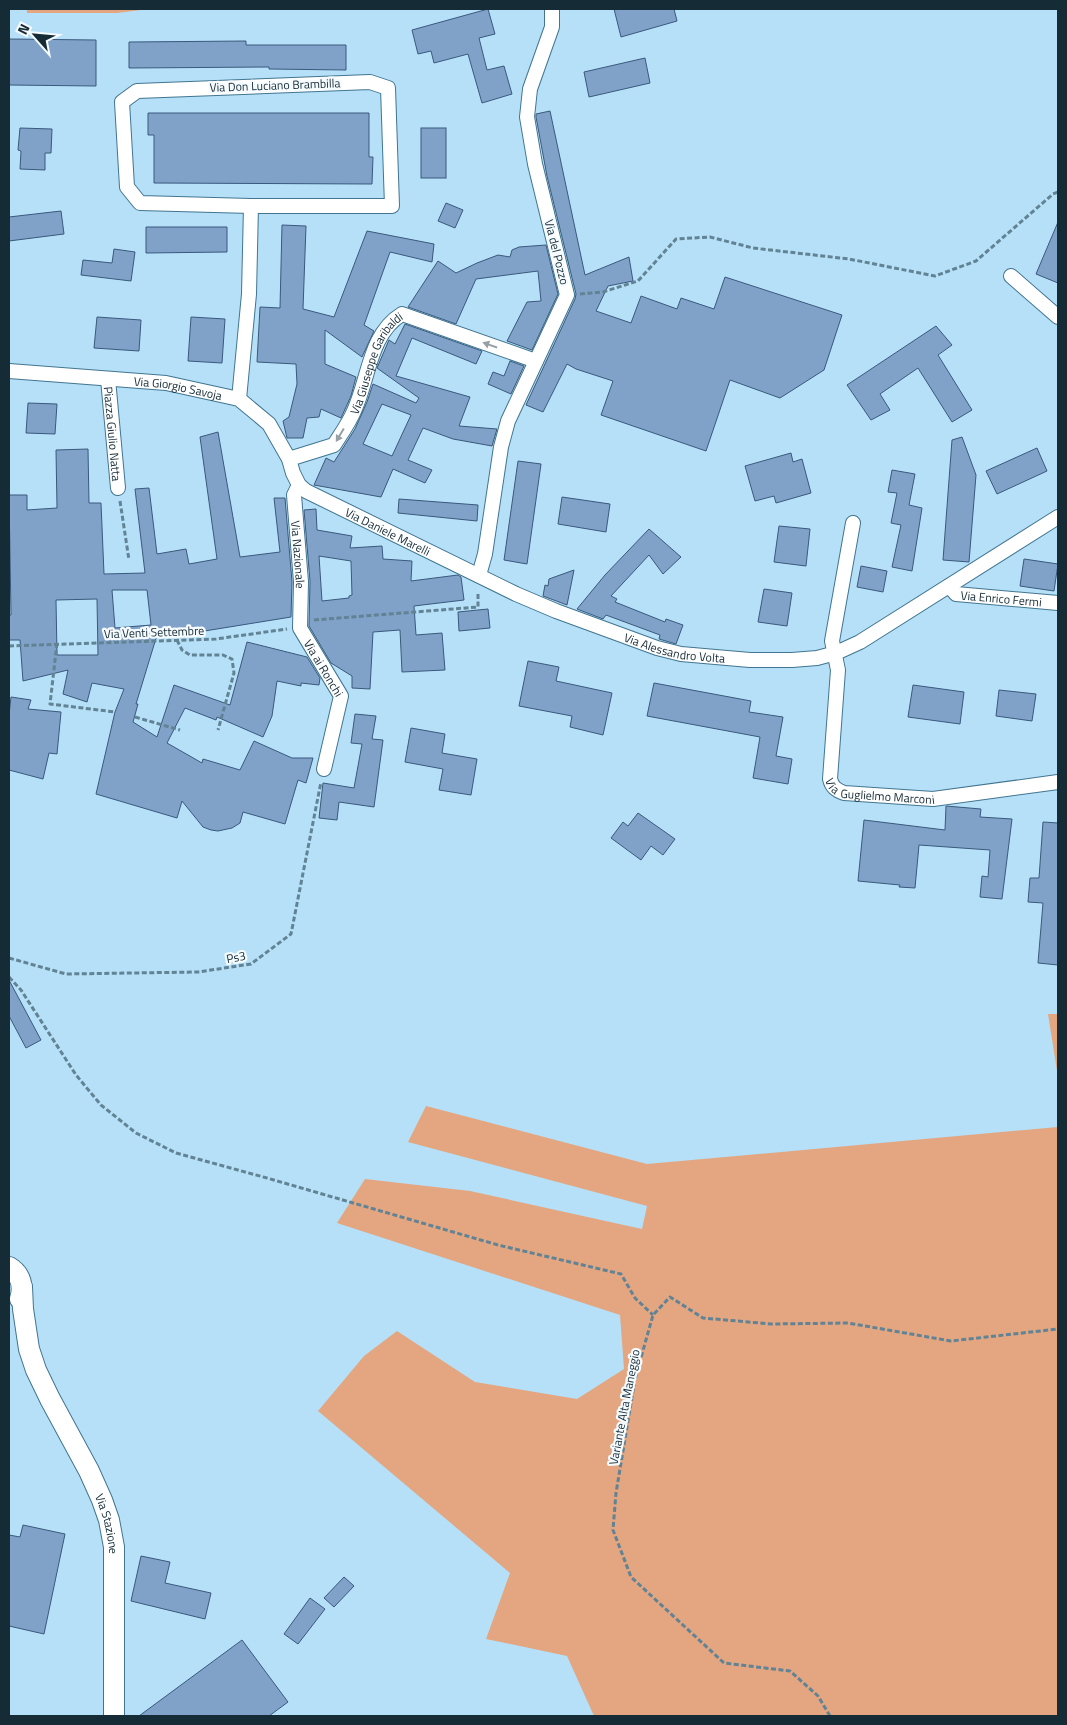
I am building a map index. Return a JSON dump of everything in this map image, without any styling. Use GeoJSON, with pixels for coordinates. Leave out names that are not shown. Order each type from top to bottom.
{"type":"FeatureCollection","features":[{"type":"Feature","properties":{"kind":"main road"},"geometry":{"type":"LineString","coordinates":[[9,1267],[19,1276],[22,1287],[19,1301],[9,1310]]}},
{"type":"Feature","properties":{"kind":"main road","name":"Via Stazione"},"geometry":{"type":"LineString","coordinates":[[22,1287],[29,1348],[50,1399],[89,1471],[109,1520],[114,1547],[114,1716]]}},
{"type":"Feature","properties":{"kind":"main road","name":"Via Stazione"},"geometry":{"type":"LineString","coordinates":[[9,1321],[29,1348]]}},
{"type":"Feature","properties":{"kind":"street","name":"Via del Pozzo"},"geometry":{"type":"LineString","coordinates":[[479,575],[485,554],[501,448],[508,421],[567,295],[535,164],[527,117],[530,88],[552,27],[552,9]]}},
{"type":"Feature","properties":{"kind":"street","name":"Via Don Luciano Brambilla"},"geometry":{"type":"LineString","coordinates":[[370,82],[388,88],[392,206],[251,206],[140,203],[127,188],[122,102],[137,91],[370,82]]}},
{"type":"Feature","properties":{"kind":"street"},"geometry":{"type":"LineString","coordinates":[[239,399],[250,294],[251,206]]}},
{"type":"Feature","properties":{"kind":"street"},"geometry":{"type":"LineString","coordinates":[[1011,276],[1058,316]]}},
{"type":"Feature","properties":{"kind":"street","name":"Via Giuseppe Garibaldi"},"geometry":{"type":"LineString","coordinates":[[289,459],[334,445],[354,411],[376,347],[384,330],[393,319],[402,314],[536,361]]}},
{"type":"Feature","properties":{"kind":"street","name":"Via Giorgio Savoja"},"geometry":{"type":"LineString","coordinates":[[9,371],[166,383],[239,399],[269,424],[289,459],[299,484]]}},
{"type":"Feature","properties":{"kind":"street","name":"Piazza Giulio Natta"},"geometry":{"type":"LineString","coordinates":[[108,379],[118,488]]}},
{"type":"Feature","properties":{"kind":"street","name":"Via Daniele Marelli"},"geometry":{"type":"LineString","coordinates":[[299,484],[306,491],[479,575]]}},
{"type":"Feature","properties":{"kind":"street","name":"Via Nazionale"},"geometry":{"type":"LineString","coordinates":[[299,484],[294,496],[301,582],[300,628]]}},
{"type":"Feature","properties":{"kind":"street","name":"Via Alessandro Volta"},"geometry":{"type":"LineString","coordinates":[[479,575],[516,594],[556,611],[657,648],[681,654],[750,660],[817,658],[836,653],[860,642],[1058,517]]}},
{"type":"Feature","properties":{"kind":"street"},"geometry":{"type":"LineString","coordinates":[[836,653],[832,641],[853,523]]}},
{"type":"Feature","properties":{"kind":"street","name":"Via Enrico Fermi"},"geometry":{"type":"LineString","coordinates":[[949,586],[956,594],[1058,603]]}},
{"type":"Feature","properties":{"kind":"street","name":"Via ai Ronchi"},"geometry":{"type":"LineString","coordinates":[[300,628],[341,696],[324,769]]}},
{"type":"Feature","properties":{"kind":"street","name":"Via Guglielmo Marconi"},"geometry":{"type":"LineString","coordinates":[[836,653],[838,670],[830,778],[832,786],[838,791],[933,800],[1058,782]]}},
{"type":"Feature","properties":{"kind":"path"},"geometry":{"type":"LineString","coordinates":[[567,295],[603,292],[638,281],[676,239],[710,237],[753,248],[849,259],[935,276],[976,261],[1058,192]]}},
{"type":"Feature","properties":{"kind":"path"},"geometry":{"type":"LineString","coordinates":[[118,488],[129,560]]}},
{"type":"Feature","properties":{"kind":"path"},"geometry":{"type":"LineString","coordinates":[[300,628],[315,619],[478,607],[479,575]]}},
{"type":"Feature","properties":{"kind":"path","name":"Via Venti Settembre"},"geometry":{"type":"LineString","coordinates":[[9,646],[216,638],[300,628]]}},
{"type":"Feature","properties":{"kind":"path"},"geometry":{"type":"LineString","coordinates":[[177,640],[182,650],[190,655],[223,655],[232,658],[234,673],[218,730]]}},
{"type":"Feature","properties":{"kind":"path"},"geometry":{"type":"LineString","coordinates":[[57,643],[50,704],[115,712]]}},
{"type":"Feature","properties":{"kind":"path"},"geometry":{"type":"LineString","coordinates":[[135,717],[180,730]]}},
{"type":"Feature","properties":{"kind":"path","name":"Ps3"},"geometry":{"type":"LineString","coordinates":[[9,958],[66,974],[198,972],[251,964],[291,934],[324,769]]}},
{"type":"Feature","properties":{"kind":"path"},"geometry":{"type":"LineString","coordinates":[[9,977],[21,990],[76,1075],[101,1104],[136,1133],[176,1153],[498,1245],[621,1274],[636,1298],[653,1315]]}},
{"type":"Feature","properties":{"kind":"path","name":"Variante Alta Maneggio"},"geometry":{"type":"LineString","coordinates":[[830,1716],[818,1696],[790,1671],[724,1663],[631,1576],[613,1530],[616,1493],[636,1379],[653,1315],[670,1296],[703,1318],[771,1324],[848,1323],[951,1341],[1058,1329]]}},
{"type":"Feature","properties":{"kind":"shaded area"},"geometry":{"type":"Polygon","coordinates":[[[27,9],[149,9],[117,13],[27,13],[27,9]]]}},
{"type":"Feature","properties":{"kind":"shaded area"},"geometry":{"type":"Polygon","coordinates":[[[1048,1014],[1058,1014],[1058,1077],[1048,1014]]]}},
{"type":"Feature","properties":{"kind":"shaded area"},"geometry":{"type":"Polygon","coordinates":[[[426,1106],[647,1164],[1058,1127],[1058,1716],[594,1716],[567,1656],[486,1639],[510,1573],[318,1411],[364,1356],[397,1331],[475,1382],[577,1399],[624,1369],[620,1315],[337,1223],[365,1179],[470,1191],[642,1229],[647,1206],[408,1142],[426,1106]]]}},
{"type":"Feature","properties":{"kind":"building"},"geometry":{"type":"Polygon","coordinates":[[[488,9],[495,34],[479,38],[487,70],[504,66],[512,94],[482,103],[468,54],[434,63],[431,51],[418,54],[412,30],[488,9]]]}},
{"type":"Feature","properties":{"kind":"building"},"geometry":{"type":"Polygon","coordinates":[[[614,9],[674,9],[677,21],[621,37],[614,9]]]}},
{"type":"Feature","properties":{"kind":"building"},"geometry":{"type":"Polygon","coordinates":[[[9,39],[96,40],[96,86],[9,85],[9,39]]]}},
{"type":"Feature","properties":{"kind":"building"},"geometry":{"type":"Polygon","coordinates":[[[246,41],[246,45],[346,45],[346,70],[269,69],[269,67],[129,68],[129,42],[246,41]]]}},
{"type":"Feature","properties":{"kind":"building"},"geometry":{"type":"Polygon","coordinates":[[[645,58],[650,83],[589,97],[584,72],[645,58]]]}},
{"type":"Feature","properties":{"kind":"building"},"geometry":{"type":"Polygon","coordinates":[[[550,111],[585,275],[629,257],[633,281],[608,286],[596,311],[631,323],[641,296],[677,309],[681,298],[714,309],[725,277],[842,315],[824,370],[780,398],[730,380],[706,451],[601,415],[613,381],[576,369],[567,364],[543,412],[526,405],[576,294],[547,176],[536,117],[536,114],[550,111]]]}},
{"type":"Feature","properties":{"kind":"building"},"geometry":{"type":"Polygon","coordinates":[[[148,113],[369,113],[369,157],[373,157],[372,184],[154,183],[154,135],[148,135],[148,113]]]}},
{"type":"Feature","properties":{"kind":"building"},"geometry":{"type":"Polygon","coordinates":[[[20,128],[52,129],[51,153],[45,153],[45,170],[20,169],[21,151],[18,150],[20,128]]]}},
{"type":"Feature","properties":{"kind":"building"},"geometry":{"type":"Polygon","coordinates":[[[421,128],[446,128],[446,178],[421,178],[421,128]]]}},
{"type":"Feature","properties":{"kind":"building"},"geometry":{"type":"Polygon","coordinates":[[[446,203],[463,210],[455,228],[438,221],[446,203]]]}},
{"type":"Feature","properties":{"kind":"building"},"geometry":{"type":"Polygon","coordinates":[[[61,211],[64,234],[9,241],[9,217],[61,211]]]}},
{"type":"Feature","properties":{"kind":"building"},"geometry":{"type":"Polygon","coordinates":[[[1058,222],[1058,283],[1036,274],[1058,222]]]}},
{"type":"Feature","properties":{"kind":"building"},"geometry":{"type":"Polygon","coordinates":[[[282,225],[306,226],[303,309],[334,317],[367,231],[434,244],[432,262],[390,252],[364,325],[374,331],[362,357],[325,330],[325,364],[356,377],[351,396],[341,418],[321,409],[319,417],[307,418],[303,438],[287,438],[283,421],[289,417],[297,384],[296,364],[257,362],[260,307],[280,308],[282,225]]]}},
{"type":"Feature","properties":{"kind":"building"},"geometry":{"type":"Polygon","coordinates":[[[146,227],[227,227],[227,252],[146,253],[146,227]]]}},
{"type":"Feature","properties":{"kind":"building"},"geometry":{"type":"Polygon","coordinates":[[[546,245],[558,294],[532,350],[507,341],[527,302],[541,301],[538,271],[476,279],[456,324],[408,307],[438,261],[456,273],[498,255],[510,257],[512,250],[519,247],[546,245]]]}},
{"type":"Feature","properties":{"kind":"building"},"geometry":{"type":"Polygon","coordinates":[[[114,249],[135,252],[131,281],[81,275],[83,260],[112,263],[114,249]]]}},
{"type":"Feature","properties":{"kind":"building"},"geometry":{"type":"Polygon","coordinates":[[[97,317],[141,320],[139,351],[94,348],[97,317]]]}},
{"type":"Feature","properties":{"kind":"building"},"geometry":{"type":"Polygon","coordinates":[[[191,317],[225,319],[222,363],[188,361],[191,317]]]}},
{"type":"Feature","properties":{"kind":"building"},"geometry":{"type":"Polygon","coordinates":[[[405,324],[482,351],[476,364],[412,338],[396,376],[470,397],[459,426],[497,429],[492,446],[453,439],[423,428],[408,460],[432,470],[425,483],[393,469],[381,497],[314,485],[326,458],[334,462],[355,429],[373,384],[416,403],[419,398],[377,368],[389,340],[395,344],[405,324]],[[382,404],[363,444],[392,456],[411,415],[382,404]]]}},
{"type":"Feature","properties":{"kind":"building"},"geometry":{"type":"Polygon","coordinates":[[[936,326],[952,345],[938,355],[972,410],[952,422],[918,368],[880,394],[890,410],[871,420],[847,385],[936,326]]]}},
{"type":"Feature","properties":{"kind":"building"},"geometry":{"type":"Polygon","coordinates":[[[510,361],[524,366],[511,394],[488,384],[493,372],[504,376],[510,361]]]}},
{"type":"Feature","properties":{"kind":"building"},"geometry":{"type":"Polygon","coordinates":[[[28,403],[57,404],[55,434],[26,433],[28,403]]]}},
{"type":"Feature","properties":{"kind":"building"},"geometry":{"type":"Polygon","coordinates":[[[218,432],[240,557],[280,552],[274,498],[285,498],[292,582],[291,617],[186,634],[157,635],[136,704],[138,704],[133,722],[157,737],[174,685],[230,705],[247,642],[307,657],[320,678],[319,685],[301,683],[301,686],[277,681],[272,716],[263,737],[217,717],[216,720],[185,708],[167,743],[202,763],[203,759],[240,770],[254,741],[292,758],[313,758],[306,783],[298,780],[285,824],[243,812],[240,823],[232,828],[218,831],[211,830],[203,827],[182,801],[177,818],[96,794],[115,712],[124,689],[92,683],[87,702],[63,694],[68,670],[23,681],[20,640],[9,640],[9,615],[11,615],[9,495],[27,495],[27,510],[57,508],[56,450],[88,449],[89,503],[101,503],[104,574],[145,573],[135,489],[149,488],[157,554],[186,549],[189,564],[217,559],[200,437],[218,432]],[[112,590],[115,628],[151,625],[147,590],[112,590]],[[97,599],[56,600],[57,655],[98,655],[97,599]]]}},
{"type":"Feature","properties":{"kind":"building"},"geometry":{"type":"Polygon","coordinates":[[[962,437],[976,475],[969,562],[943,560],[952,440],[962,437]]]}},
{"type":"Feature","properties":{"kind":"building"},"geometry":{"type":"Polygon","coordinates":[[[1037,448],[1047,471],[997,494],[986,471],[1037,448]]]}},
{"type":"Feature","properties":{"kind":"building"},"geometry":{"type":"Polygon","coordinates":[[[791,453],[793,462],[802,459],[811,493],[776,503],[774,496],[755,501],[745,466],[791,453]]]}},
{"type":"Feature","properties":{"kind":"building"},"geometry":{"type":"Polygon","coordinates":[[[518,461],[541,464],[527,564],[504,560],[518,461]]]}},
{"type":"Feature","properties":{"kind":"building"},"geometry":{"type":"Polygon","coordinates":[[[892,470],[915,474],[909,505],[922,508],[912,571],[892,567],[901,525],[891,523],[897,493],[888,492],[892,470]]]}},
{"type":"Feature","properties":{"kind":"building"},"geometry":{"type":"Polygon","coordinates":[[[562,497],[610,504],[606,532],[558,524],[562,497]]]}},
{"type":"Feature","properties":{"kind":"building"},"geometry":{"type":"Polygon","coordinates":[[[399,499],[478,505],[477,521],[398,513],[399,499]]]}},
{"type":"Feature","properties":{"kind":"building"},"geometry":{"type":"Polygon","coordinates":[[[316,509],[317,530],[352,536],[350,548],[382,546],[383,559],[412,561],[411,581],[458,575],[461,577],[464,600],[414,606],[416,635],[442,633],[445,670],[402,672],[400,630],[373,632],[370,689],[352,688],[352,676],[331,663],[309,626],[310,581],[304,510],[316,509]],[[319,556],[322,601],[349,598],[352,595],[351,561],[319,556]]]}},
{"type":"Feature","properties":{"kind":"building"},"geometry":{"type":"Polygon","coordinates":[[[779,526],[810,529],[806,566],[774,562],[779,526]]]}},
{"type":"Feature","properties":{"kind":"building"},"geometry":{"type":"Polygon","coordinates":[[[649,529],[681,557],[663,574],[649,555],[611,596],[617,599],[615,602],[665,622],[666,619],[683,625],[676,644],[659,639],[660,635],[606,615],[603,619],[577,609],[605,575],[649,529]]]}},
{"type":"Feature","properties":{"kind":"building"},"geometry":{"type":"Polygon","coordinates":[[[1024,559],[1058,564],[1054,591],[1020,586],[1024,559]]]}},
{"type":"Feature","properties":{"kind":"building"},"geometry":{"type":"Polygon","coordinates":[[[861,566],[887,571],[883,592],[857,587],[861,566]]]}},
{"type":"Feature","properties":{"kind":"building"},"geometry":{"type":"Polygon","coordinates":[[[574,570],[567,605],[543,596],[545,585],[548,586],[549,579],[574,570]]]}},
{"type":"Feature","properties":{"kind":"building"},"geometry":{"type":"Polygon","coordinates":[[[764,589],[792,593],[787,626],[758,622],[764,589]]]}},
{"type":"Feature","properties":{"kind":"building"},"geometry":{"type":"Polygon","coordinates":[[[488,609],[490,628],[459,631],[458,612],[488,609]]]}},
{"type":"Feature","properties":{"kind":"building"},"geometry":{"type":"Polygon","coordinates":[[[528,661],[559,667],[556,681],[612,693],[603,735],[570,727],[572,716],[519,706],[528,661]]]}},
{"type":"Feature","properties":{"kind":"building"},"geometry":{"type":"Polygon","coordinates":[[[654,683],[751,701],[749,712],[783,717],[776,756],[792,759],[788,784],[753,778],[760,737],[647,716],[654,683]]]}},
{"type":"Feature","properties":{"kind":"building"},"geometry":{"type":"Polygon","coordinates":[[[913,685],[964,692],[960,724],[908,717],[913,685]]]}},
{"type":"Feature","properties":{"kind":"building"},"geometry":{"type":"Polygon","coordinates":[[[999,690],[1036,694],[1032,721],[996,716],[999,690]]]}},
{"type":"Feature","properties":{"kind":"building"},"geometry":{"type":"Polygon","coordinates":[[[11,697],[31,700],[28,709],[61,712],[57,754],[49,753],[43,779],[9,770],[9,715],[11,697]]]}},
{"type":"Feature","properties":{"kind":"building"},"geometry":{"type":"Polygon","coordinates":[[[355,714],[376,716],[372,739],[383,740],[374,807],[339,802],[337,820],[319,818],[323,783],[354,788],[362,744],[351,743],[355,714]]]}},
{"type":"Feature","properties":{"kind":"building"},"geometry":{"type":"Polygon","coordinates":[[[411,728],[445,734],[442,753],[477,759],[471,795],[439,790],[443,769],[405,762],[411,728]]]}},
{"type":"Feature","properties":{"kind":"building"},"geometry":{"type":"Polygon","coordinates":[[[946,806],[981,809],[980,817],[1012,819],[1002,899],[980,897],[982,876],[988,877],[990,850],[919,845],[915,888],[858,881],[864,820],[945,830],[946,806]]]}},
{"type":"Feature","properties":{"kind":"building"},"geometry":{"type":"Polygon","coordinates":[[[638,813],[675,839],[663,855],[651,846],[641,860],[611,838],[623,822],[628,826],[638,813]]]}},
{"type":"Feature","properties":{"kind":"building"},"geometry":{"type":"Polygon","coordinates":[[[1043,822],[1058,823],[1058,965],[1038,963],[1043,903],[1028,902],[1030,878],[1039,878],[1043,822]]]}},
{"type":"Feature","properties":{"kind":"building"},"geometry":{"type":"Polygon","coordinates":[[[9,980],[41,1040],[26,1048],[9,1016],[9,980]]]}},
{"type":"Feature","properties":{"kind":"building"},"geometry":{"type":"Polygon","coordinates":[[[23,1525],[65,1534],[44,1634],[9,1626],[9,1535],[20,1537],[23,1525]]]}},
{"type":"Feature","properties":{"kind":"building"},"geometry":{"type":"Polygon","coordinates":[[[141,1556],[170,1562],[165,1583],[211,1593],[205,1619],[131,1601],[141,1556]]]}},
{"type":"Feature","properties":{"kind":"building"},"geometry":{"type":"Polygon","coordinates":[[[344,1577],[354,1586],[334,1607],[324,1598],[344,1577]]]}},
{"type":"Feature","properties":{"kind":"building"},"geometry":{"type":"Polygon","coordinates":[[[310,1598],[325,1609],[298,1644],[284,1634],[310,1598]]]}},
{"type":"Feature","properties":{"kind":"building"},"geometry":{"type":"Polygon","coordinates":[[[242,1640],[288,1702],[269,1716],[139,1716],[242,1640]]]}}]}
